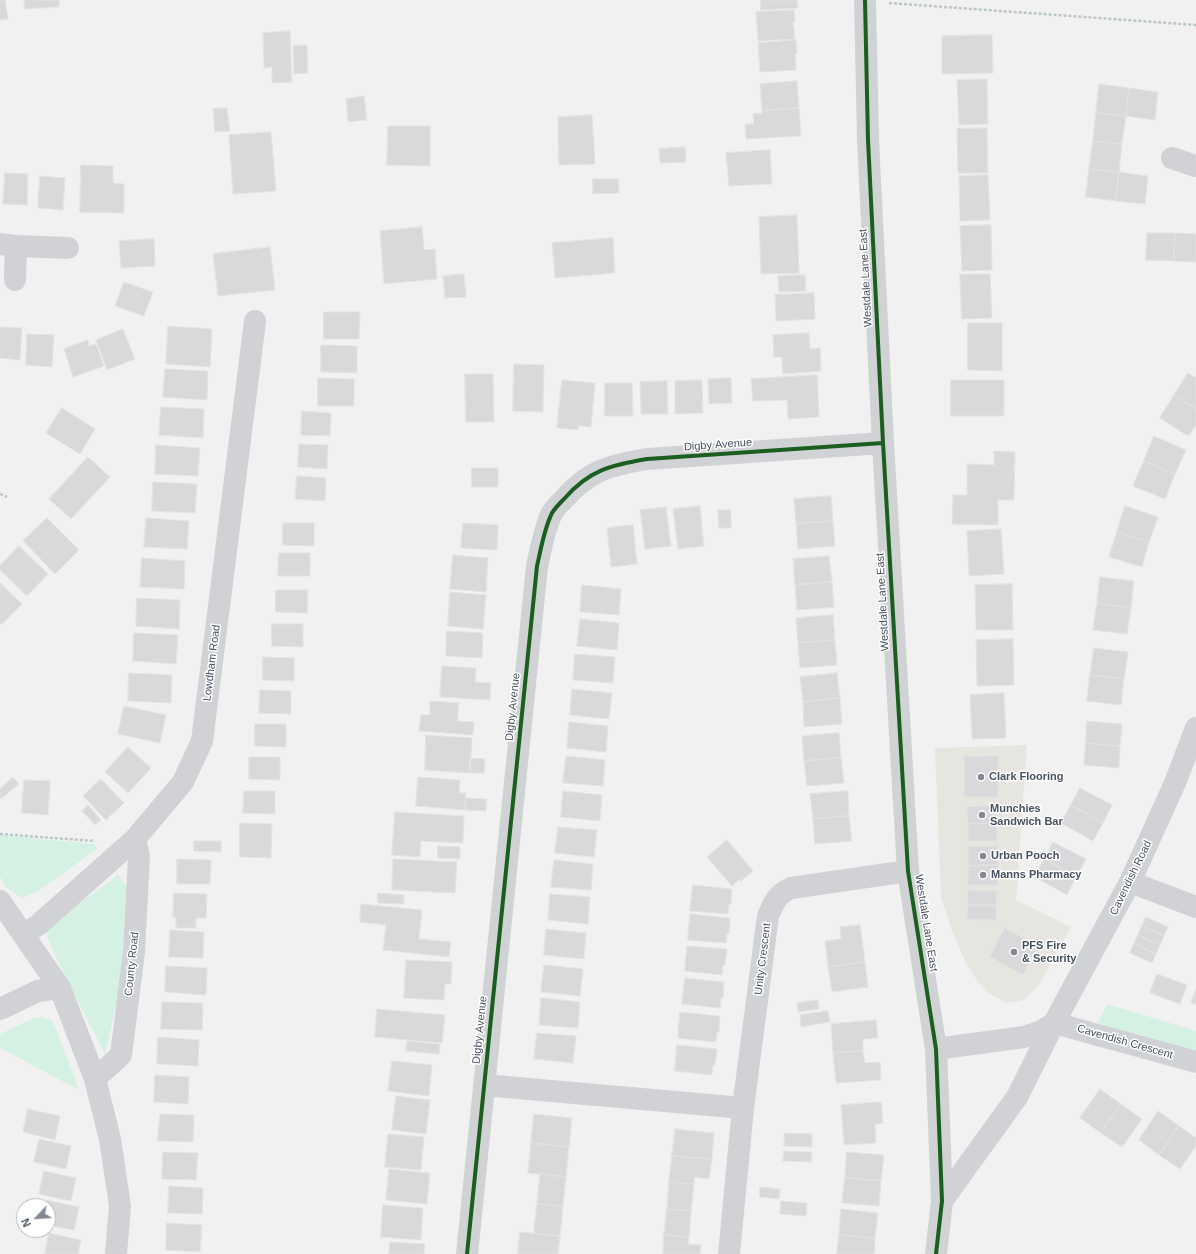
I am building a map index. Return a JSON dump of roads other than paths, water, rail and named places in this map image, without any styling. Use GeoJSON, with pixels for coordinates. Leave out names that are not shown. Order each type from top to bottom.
{"type":"FeatureCollection","features":[{"type":"Feature","properties":{"kind":"street","name":"Westdale Lane East"},"geometry":{"type":"LineString","coordinates":[[865,0],[868,140],[883,443],[908,871],[936,1049],[942,1201],[936,1254]]}},
{"type":"Feature","properties":{"kind":"street"},"geometry":{"type":"LineString","coordinates":[[1172,158],[1196,166]]}},
{"type":"Feature","properties":{"kind":"street"},"geometry":{"type":"LineString","coordinates":[[15,280],[8,245],[68,248]]}},
{"type":"Feature","properties":{"kind":"street","name":"Lowdham Road"},"geometry":{"type":"LineString","coordinates":[[24,934],[37,926],[118,852],[135,839],[183,782],[202,741],[255,321]]}},
{"type":"Feature","properties":{"kind":"street","name":"Digby Avenue"},"geometry":{"type":"LineString","coordinates":[[467,1254],[536,566],[552,512],[573,488],[595,472],[621,464],[647,459],[883,443]]}},
{"type":"Feature","properties":{"kind":"street","name":"Cavendish Road"},"geometry":{"type":"LineString","coordinates":[[942,1201],[1017,1097],[1054,1023],[1130,882],[1176,783],[1196,728]]}},
{"type":"Feature","properties":{"kind":"street","name":"County Road"},"geometry":{"type":"LineString","coordinates":[[95,1079],[121,1055],[134,952],[139,857],[135,839]]}},
{"type":"Feature","properties":{"kind":"street","name":"Unity Crescent"},"geometry":{"type":"LineString","coordinates":[[729,1254],[743,1108],[768,916],[774,901],[782,892],[792,888],[908,871]]}},
{"type":"Feature","properties":{"kind":"street"},"geometry":{"type":"LineString","coordinates":[[1130,882],[1196,907]]}},
{"type":"Feature","properties":{"kind":"street"},"geometry":{"type":"LineString","coordinates":[[0,901],[60,988],[95,1079],[110,1138],[120,1206],[116,1254]]}},
{"type":"Feature","properties":{"kind":"street"},"geometry":{"type":"LineString","coordinates":[[0,1009],[38,991],[60,988]]}},
{"type":"Feature","properties":{"kind":"street"},"geometry":{"type":"LineString","coordinates":[[936,1049],[1024,1037],[1041,1031],[1054,1023]]}},
{"type":"Feature","properties":{"kind":"street","name":"Cavendish Crescent"},"geometry":{"type":"LineString","coordinates":[[1054,1023],[1196,1062]]}},
{"type":"Feature","properties":{"kind":"street"},"geometry":{"type":"LineString","coordinates":[[484,1085],[743,1108]]}},
{"type":"Feature","properties":{"kind":"place","name":"Clark Flooring"},"geometry":{"type":"Point","coordinates":[981,777]}},
{"type":"Feature","properties":{"kind":"place","name":"Munchies Sandwich Bar"},"geometry":{"type":"Point","coordinates":[982,815]}},
{"type":"Feature","properties":{"kind":"place","name":"Urban Pooch"},"geometry":{"type":"Point","coordinates":[983,856]}},
{"type":"Feature","properties":{"kind":"place","name":"Manns Pharmacy"},"geometry":{"type":"Point","coordinates":[983,875]}},
{"type":"Feature","properties":{"kind":"place","name":"PFS Fire & Security"},"geometry":{"type":"Point","coordinates":[1014,952]}}]}
